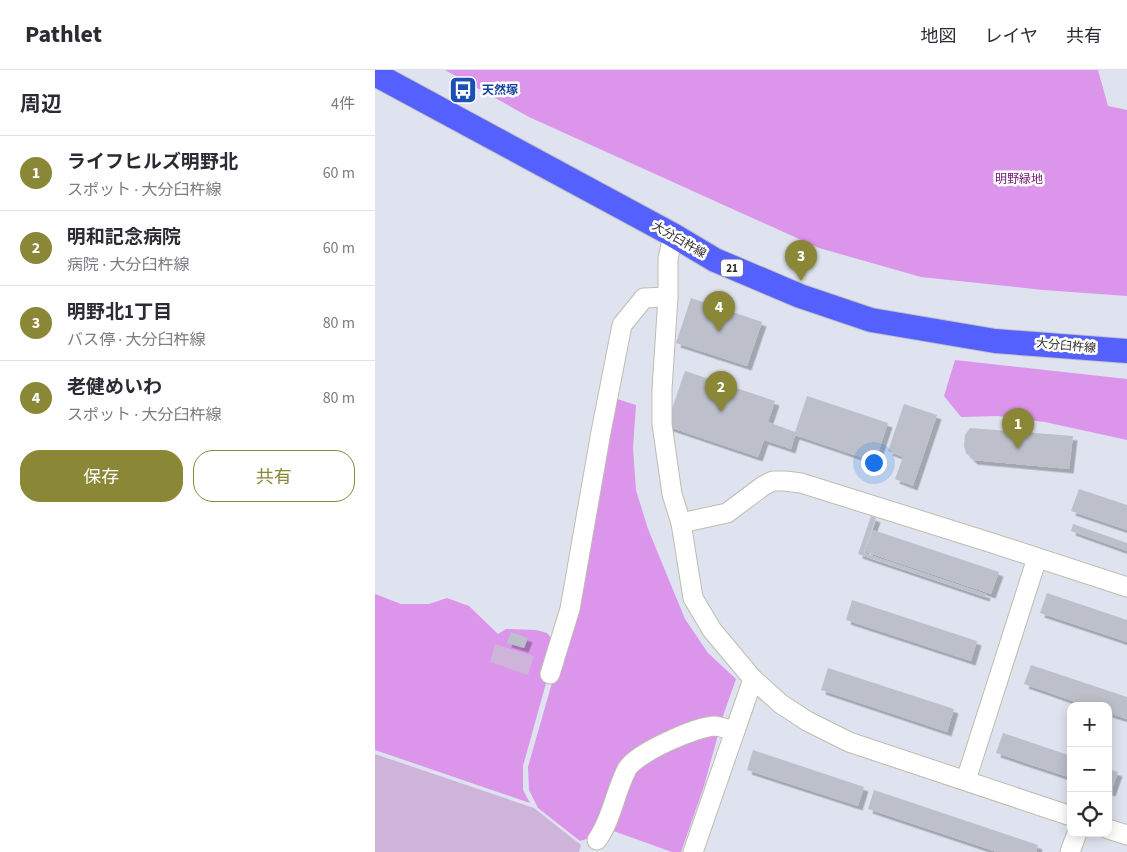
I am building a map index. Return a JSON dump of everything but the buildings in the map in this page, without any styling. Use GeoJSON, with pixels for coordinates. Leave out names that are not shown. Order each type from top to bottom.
{"type":"FeatureCollection","features":[{"type":"Feature","properties":{"kind":"main road","name":"大分臼杵線"},"geometry":{"type":"LineString","coordinates":[[375,74],[673,235],[715,260],[800,296],[871,320],[995,341],[1127,351]]}},
{"type":"Feature","properties":{"kind":"street"},"geometry":{"type":"LineString","coordinates":[[673,235],[668,259],[662,424],[672,494],[681,523],[693,598],[712,630],[753,679],[781,704],[830,733],[849,742],[1067,815]]}},
{"type":"Feature","properties":{"kind":"street"},"geometry":{"type":"LineString","coordinates":[[550,674],[570,609],[622,325],[643,298],[668,298]]}},
{"type":"Feature","properties":{"kind":"street"},"geometry":{"type":"LineString","coordinates":[[681,523],[727,513],[763,486],[773,481],[801,483],[1127,587]]}},
{"type":"Feature","properties":{"kind":"street"},"geometry":{"type":"LineString","coordinates":[[967,780],[1037,558]]}},
{"type":"Feature","properties":{"kind":"street"},"geometry":{"type":"LineString","coordinates":[[693,852],[753,679]]}},
{"type":"Feature","properties":{"kind":"street"},"geometry":{"type":"LineString","coordinates":[[597,840],[605,828],[615,797],[628,767],[646,752],[698,730],[716,726],[735,731]]}},
{"type":"Feature","properties":{"kind":"street"},"geometry":{"type":"LineString","coordinates":[[1112,830],[1127,835]]}},
{"type":"Feature","properties":{"kind":"street"},"geometry":{"type":"LineString","coordinates":[[1071,852],[1076,837]]}},
{"type":"Feature","properties":{"kind":"green space","name":"明野緑地"},"geometry":{"type":"Polygon","coordinates":[[[445,70],[1098,70],[1108,106],[1127,110],[1127,296],[1043,290],[921,277],[819,248],[529,117],[445,70]]]}},
{"type":"Feature","properties":{"kind":"green space"},"geometry":{"type":"Polygon","coordinates":[[[955,360],[1127,379],[1127,440],[1045,422],[998,416],[961,417],[944,396],[955,360]]]}},
{"type":"Feature","properties":{"kind":"green space"},"geometry":{"type":"Polygon","coordinates":[[[614,398],[636,405],[633,448],[636,490],[648,529],[685,619],[708,653],[736,679],[724,713],[704,786],[681,852],[672,852],[605,828],[580,841],[538,808],[529,790],[528,767],[573,609],[614,398]]]}},
{"type":"Feature","properties":{"kind":"green space"},"geometry":{"type":"Polygon","coordinates":[[[375,594],[401,604],[429,604],[447,598],[469,606],[498,634],[506,629],[536,630],[547,633],[552,639],[556,647],[523,766],[523,790],[530,803],[375,750],[375,594]]]}},
{"type":"Feature","properties":{"kind":"shaded area"},"geometry":{"type":"Polygon","coordinates":[[[495,644],[534,656],[528,675],[490,662],[495,644]]]}},
{"type":"Feature","properties":{"kind":"shaded area"},"geometry":{"type":"Polygon","coordinates":[[[375,754],[534,808],[581,845],[579,852],[375,852],[375,754]]]}},
{"type":"Feature","properties":{"kind":"place","name":"天然塚"},"geometry":{"type":"Point","coordinates":[463,90]}},
{"type":"Feature","properties":{"kind":"place","name":"明野北1丁目"},"geometry":{"type":"Point","coordinates":[801,281]}},
{"type":"Feature","properties":{"kind":"place","name":"老健めいわ"},"geometry":{"type":"Point","coordinates":[719,332]}},
{"type":"Feature","properties":{"kind":"place","name":"明和記念病院"},"geometry":{"type":"Point","coordinates":[721,412]}},
{"type":"Feature","properties":{"kind":"place","name":"ライフヒルズ明野北"},"geometry":{"type":"Point","coordinates":[1018,449]}}]}
